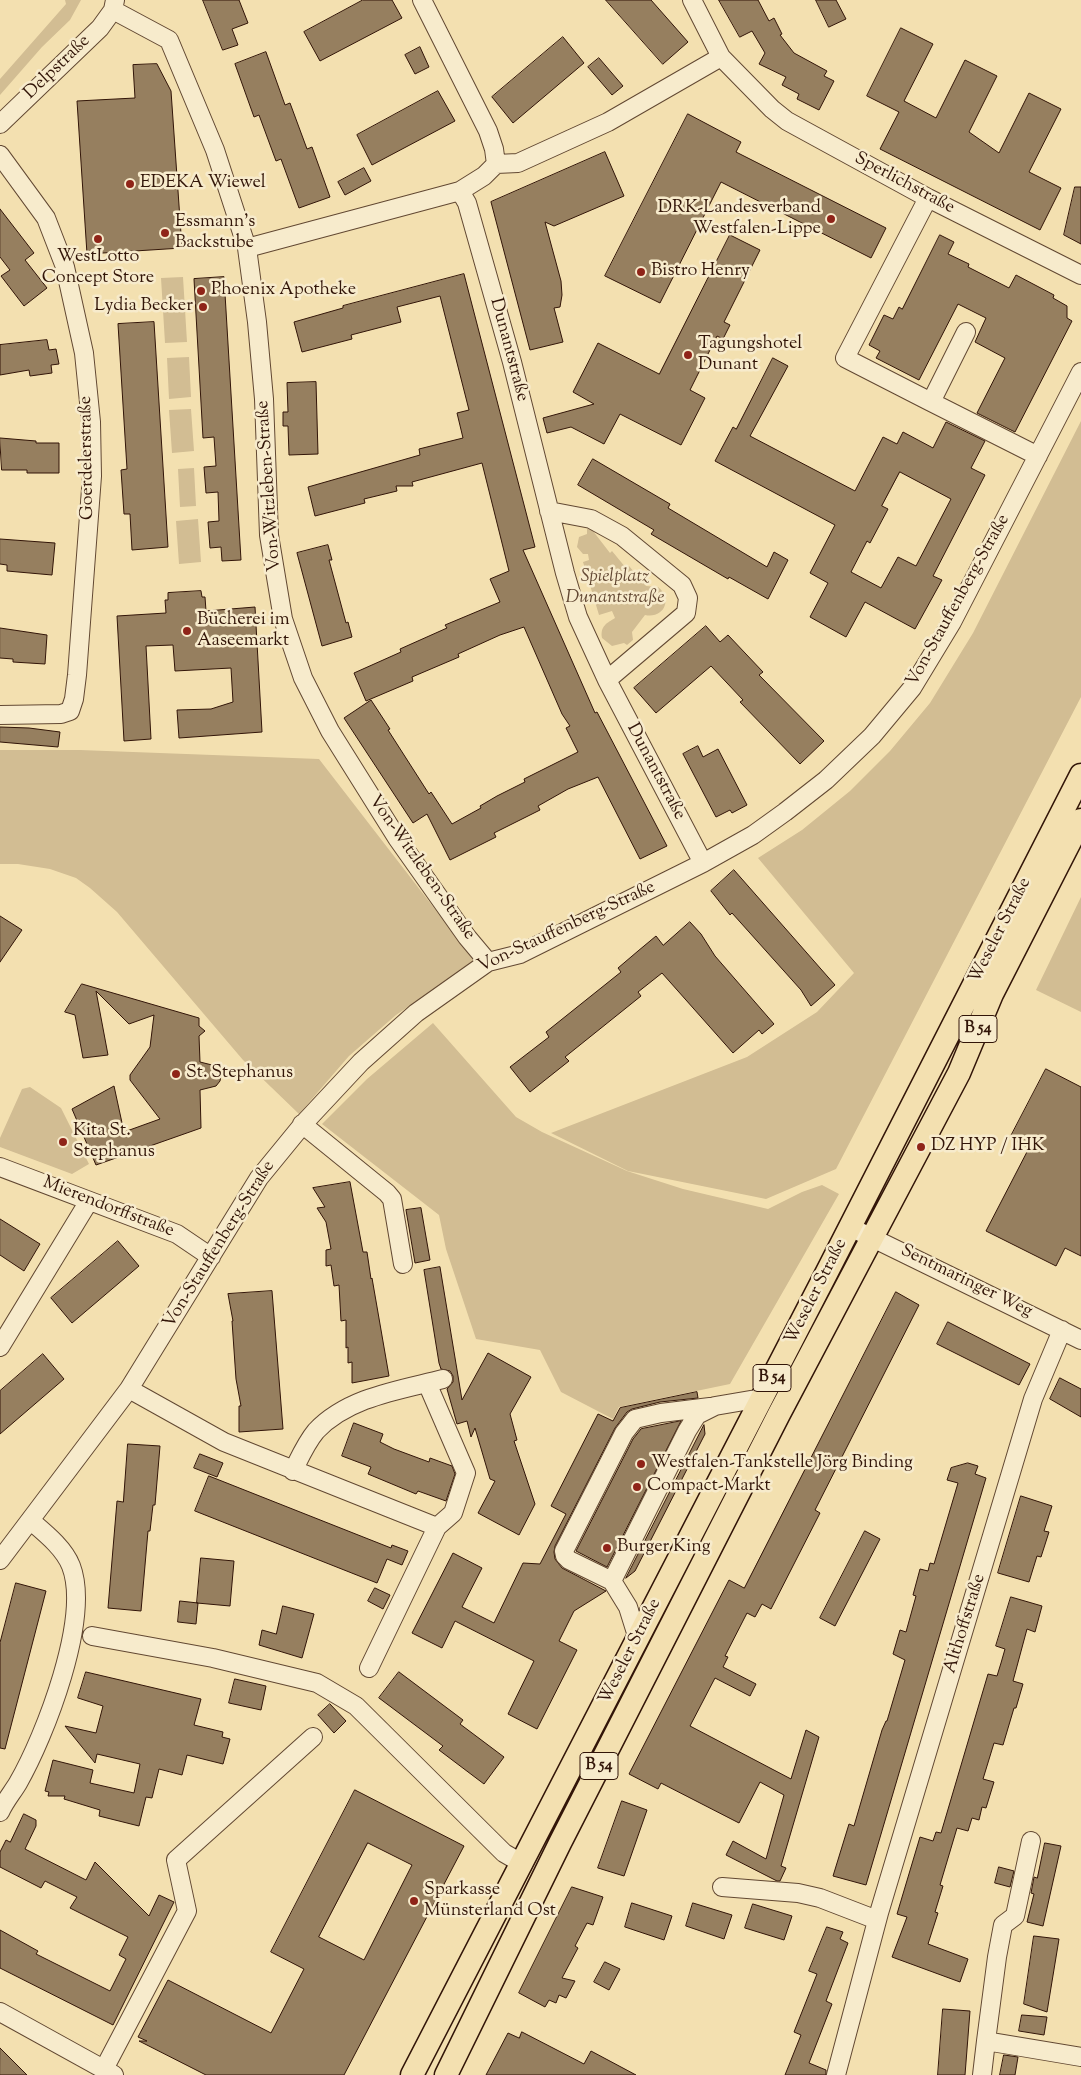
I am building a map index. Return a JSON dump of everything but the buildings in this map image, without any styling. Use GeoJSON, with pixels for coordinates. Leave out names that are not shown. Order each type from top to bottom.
{"type":"FeatureCollection","features":[{"type":"Feature","properties":{"kind":"main road","name":"Weseler Straße"},"geometry":{"type":"LineString","coordinates":[[412,2075],[523,1864],[1081,775]]}},
{"type":"Feature","properties":{"kind":"main road","name":"Weseler Straße"},"geometry":{"type":"LineString","coordinates":[[446,2075],[608,1748],[779,1414],[959,1073],[992,994],[1081,820]]}},
{"type":"Feature","properties":{"kind":"street"},"geometry":{"type":"LineString","coordinates":[[422,0],[488,131],[494,148],[496,164]]}},
{"type":"Feature","properties":{"kind":"street"},"geometry":{"type":"LineString","coordinates":[[247,248],[460,191],[484,176],[496,164],[518,163],[608,122],[721,57],[692,0]]}},
{"type":"Feature","properties":{"kind":"street","name":"Delpstraße"},"geometry":{"type":"LineString","coordinates":[[0,124],[100,28],[114,5]]}},
{"type":"Feature","properties":{"kind":"street","name":"Von-Witzleben-Straße"},"geometry":{"type":"LineString","coordinates":[[114,5],[169,40],[216,150],[247,248],[257,322],[264,400],[269,535],[283,619],[303,678],[330,732],[398,838],[466,937],[488,962]]}},
{"type":"Feature","properties":{"kind":"street","name":"Sperlichstraße"},"geometry":{"type":"LineString","coordinates":[[721,57],[772,109],[787,121],[928,198],[1081,275]]}},
{"type":"Feature","properties":{"kind":"street","name":"Goerdelerstraße"},"geometry":{"type":"LineString","coordinates":[[0,155],[46,218],[65,267],[84,354],[91,422],[92,476],[74,699],[70,711],[61,714],[0,715]]}},
{"type":"Feature","properties":{"kind":"street","name":"Dunantstraße"},"geometry":{"type":"LineString","coordinates":[[460,191],[467,203],[512,362],[578,617],[607,680],[703,863]]}},
{"type":"Feature","properties":{"kind":"street"},"geometry":{"type":"LineString","coordinates":[[928,198],[845,358],[1038,456]]}},
{"type":"Feature","properties":{"kind":"street"},"geometry":{"type":"LineString","coordinates":[[931,402],[966,332]]}},
{"type":"Feature","properties":{"kind":"street","name":"Von-Stauffenberg-Straße"},"geometry":{"type":"LineString","coordinates":[[0,1560],[129,1389],[259,1178],[302,1124],[388,1036],[488,962],[520,954],[703,863],[753,834],[826,780],[872,736],[907,695],[952,622],[1081,372]]}},
{"type":"Feature","properties":{"kind":"street"},"geometry":{"type":"LineString","coordinates":[[549,510],[591,519],[622,536],[682,585],[688,598],[686,613],[607,680]]}},
{"type":"Feature","properties":{"kind":"street"},"geometry":{"type":"LineString","coordinates":[[302,1124],[388,1193],[392,1199],[403,1264]]}},
{"type":"Feature","properties":{"kind":"street","name":"Mierendorffstraße"},"geometry":{"type":"LineString","coordinates":[[0,1168],[177,1234],[212,1257]]}},
{"type":"Feature","properties":{"kind":"street"},"geometry":{"type":"LineString","coordinates":[[0,1348],[89,1201]]}},
{"type":"Feature","properties":{"kind":"street","name":"Sentmaringer Weg"},"geometry":{"type":"LineString","coordinates":[[850,1227],[874,1237],[1081,1340]]}},
{"type":"Feature","properties":{"kind":"street","name":"Althoffstraße"},"geometry":{"type":"LineString","coordinates":[[836,2075],[877,1920],[1040,1378],[1062,1330]]}},
{"type":"Feature","properties":{"kind":"street"},"geometry":{"type":"LineString","coordinates":[[293,1471],[303,1450],[316,1431],[333,1417],[371,1397],[435,1381],[466,1473],[453,1513],[437,1527],[369,1668]]}},
{"type":"Feature","properties":{"kind":"street"},"geometry":{"type":"LineString","coordinates":[[129,1389],[224,1442],[437,1527]]}},
{"type":"Feature","properties":{"kind":"street"},"geometry":{"type":"LineString","coordinates":[[638,1639],[628,1607],[612,1581],[568,1560],[564,1551],[624,1434],[635,1419],[661,1413],[762,1398]]}},
{"type":"Feature","properties":{"kind":"street"},"geometry":{"type":"LineString","coordinates":[[612,1581],[687,1431],[698,1415],[715,1406]]}},
{"type":"Feature","properties":{"kind":"street"},"geometry":{"type":"LineString","coordinates":[[0,1812],[18,1783],[54,1702],[67,1656],[76,1595],[75,1577],[70,1564],[46,1534],[31,1521]]}},
{"type":"Feature","properties":{"kind":"street"},"geometry":{"type":"LineString","coordinates":[[92,1636],[213,1658],[317,1684],[356,1706],[504,1853],[523,1864]]}},
{"type":"Feature","properties":{"kind":"street"},"geometry":{"type":"LineString","coordinates":[[0,2012],[109,2072],[187,1912],[176,1860],[314,1737]]}},
{"type":"Feature","properties":{"kind":"street"},"geometry":{"type":"LineString","coordinates":[[982,2075],[997,1957],[1003,1925],[1015,1916],[1031,1841]]}},
{"type":"Feature","properties":{"kind":"street"},"geometry":{"type":"LineString","coordinates":[[722,1887],[798,1893],[820,1898],[877,1920]]}},
{"type":"Feature","properties":{"kind":"street"},"geometry":{"type":"LineString","coordinates":[[986,2041],[1081,2057]]}},
{"type":"Feature","properties":{"kind":"green space"},"geometry":{"type":"Polygon","coordinates":[[[65,0],[81,0],[70,20],[42,47],[0,95],[0,79],[66,4],[65,0]]]}},
{"type":"Feature","properties":{"kind":"green space"},"geometry":{"type":"Polygon","coordinates":[[[183,277],[187,342],[165,343],[161,278],[183,277]]]}},
{"type":"Feature","properties":{"kind":"green space"},"geometry":{"type":"Polygon","coordinates":[[[189,357],[191,397],[169,399],[167,358],[189,357]]]}},
{"type":"Feature","properties":{"kind":"green space"},"geometry":{"type":"Polygon","coordinates":[[[191,409],[194,451],[172,453],[169,410],[191,409]]]}},
{"type":"Feature","properties":{"kind":"green space"},"geometry":{"type":"Polygon","coordinates":[[[1081,421],[1081,697],[836,1169],[766,1199],[628,1171],[551,1133],[747,1057],[817,1012],[854,973],[758,858],[802,830],[850,791],[890,751],[930,703],[973,633],[1081,421]]]}},
{"type":"Feature","properties":{"kind":"green space"},"geometry":{"type":"Polygon","coordinates":[[[194,468],[196,506],[180,507],[178,469],[194,468]]]}},
{"type":"Feature","properties":{"kind":"green space"},"geometry":{"type":"Polygon","coordinates":[[[198,519],[201,562],[179,564],[176,521],[198,519]]]}},
{"type":"Feature","properties":{"kind":"green space","name":"Spielplatz Dunantstraße"},"geometry":{"type":"Polygon","coordinates":[[[593,528],[593,531],[610,553],[612,551],[626,568],[629,566],[646,586],[658,587],[665,597],[664,607],[661,611],[657,614],[645,615],[632,632],[633,640],[627,645],[624,643],[612,646],[602,638],[603,628],[615,618],[612,611],[599,615],[583,562],[589,560],[588,554],[583,554],[577,547],[579,537],[587,534],[587,529],[593,528]]]}},
{"type":"Feature","properties":{"kind":"green space"},"geometry":{"type":"Polygon","coordinates":[[[0,750],[80,750],[319,759],[475,961],[396,1015],[349,1056],[299,1114],[243,1060],[117,912],[90,888],[76,878],[50,869],[18,864],[0,864],[0,750]]]}},
{"type":"Feature","properties":{"kind":"green space"},"geometry":{"type":"Polygon","coordinates":[[[1081,897],[1081,1012],[1036,990],[1081,897]]]}},
{"type":"Feature","properties":{"kind":"green space"},"geometry":{"type":"Polygon","coordinates":[[[433,1023],[516,1117],[542,1132],[627,1171],[683,1189],[768,1209],[802,1192],[822,1185],[839,1194],[730,1384],[619,1407],[613,1419],[561,1392],[540,1350],[476,1339],[446,1249],[439,1215],[322,1124],[367,1079],[433,1023]]]}},
{"type":"Feature","properties":{"kind":"green space"},"geometry":{"type":"Polygon","coordinates":[[[30,1087],[61,1108],[89,1164],[72,1174],[0,1147],[0,1138],[22,1089],[30,1087]]]}},
{"type":"Feature","properties":{"kind":"place","name":"EDEKA Wiewel"},"geometry":{"type":"Point","coordinates":[130,184]}},
{"type":"Feature","properties":{"kind":"place","name":"DRK-Landesverband Westfalen-Lippe"},"geometry":{"type":"Point","coordinates":[831,219]}},
{"type":"Feature","properties":{"kind":"place","name":"Essmann's Backstube"},"geometry":{"type":"Point","coordinates":[165,233]}},
{"type":"Feature","properties":{"kind":"place","name":"WestLotto Concept Store"},"geometry":{"type":"Point","coordinates":[98,239]}},
{"type":"Feature","properties":{"kind":"place","name":"Bistro Henry"},"geometry":{"type":"Point","coordinates":[641,272]}},
{"type":"Feature","properties":{"kind":"place","name":"Phoenix Apotheke"},"geometry":{"type":"Point","coordinates":[201,291]}},
{"type":"Feature","properties":{"kind":"place","name":"Lydia Becker"},"geometry":{"type":"Point","coordinates":[203,307]}},
{"type":"Feature","properties":{"kind":"place","name":"Tagungshotel Dunant"},"geometry":{"type":"Point","coordinates":[688,355]}},
{"type":"Feature","properties":{"kind":"place","name":"Bücherei im Aaseemarkt"},"geometry":{"type":"Point","coordinates":[187,631]}},
{"type":"Feature","properties":{"kind":"place","name":"St. Stephanus"},"geometry":{"type":"Point","coordinates":[176,1074]}},
{"type":"Feature","properties":{"kind":"place","name":"Kita St. Stephanus"},"geometry":{"type":"Point","coordinates":[63,1142]}},
{"type":"Feature","properties":{"kind":"place","name":"DZ HYP / IHK"},"geometry":{"type":"Point","coordinates":[921,1147]}},
{"type":"Feature","properties":{"kind":"place","name":"Westfalen-Tankstelle Jörg Binding"},"geometry":{"type":"Point","coordinates":[641,1464]}},
{"type":"Feature","properties":{"kind":"place","name":"Compact-Markt"},"geometry":{"type":"Point","coordinates":[637,1487]}},
{"type":"Feature","properties":{"kind":"place","name":"Burger King"},"geometry":{"type":"Point","coordinates":[607,1548]}},
{"type":"Feature","properties":{"kind":"place","name":"Sparkasse Münsterland Ost"},"geometry":{"type":"Point","coordinates":[414,1901]}}]}
